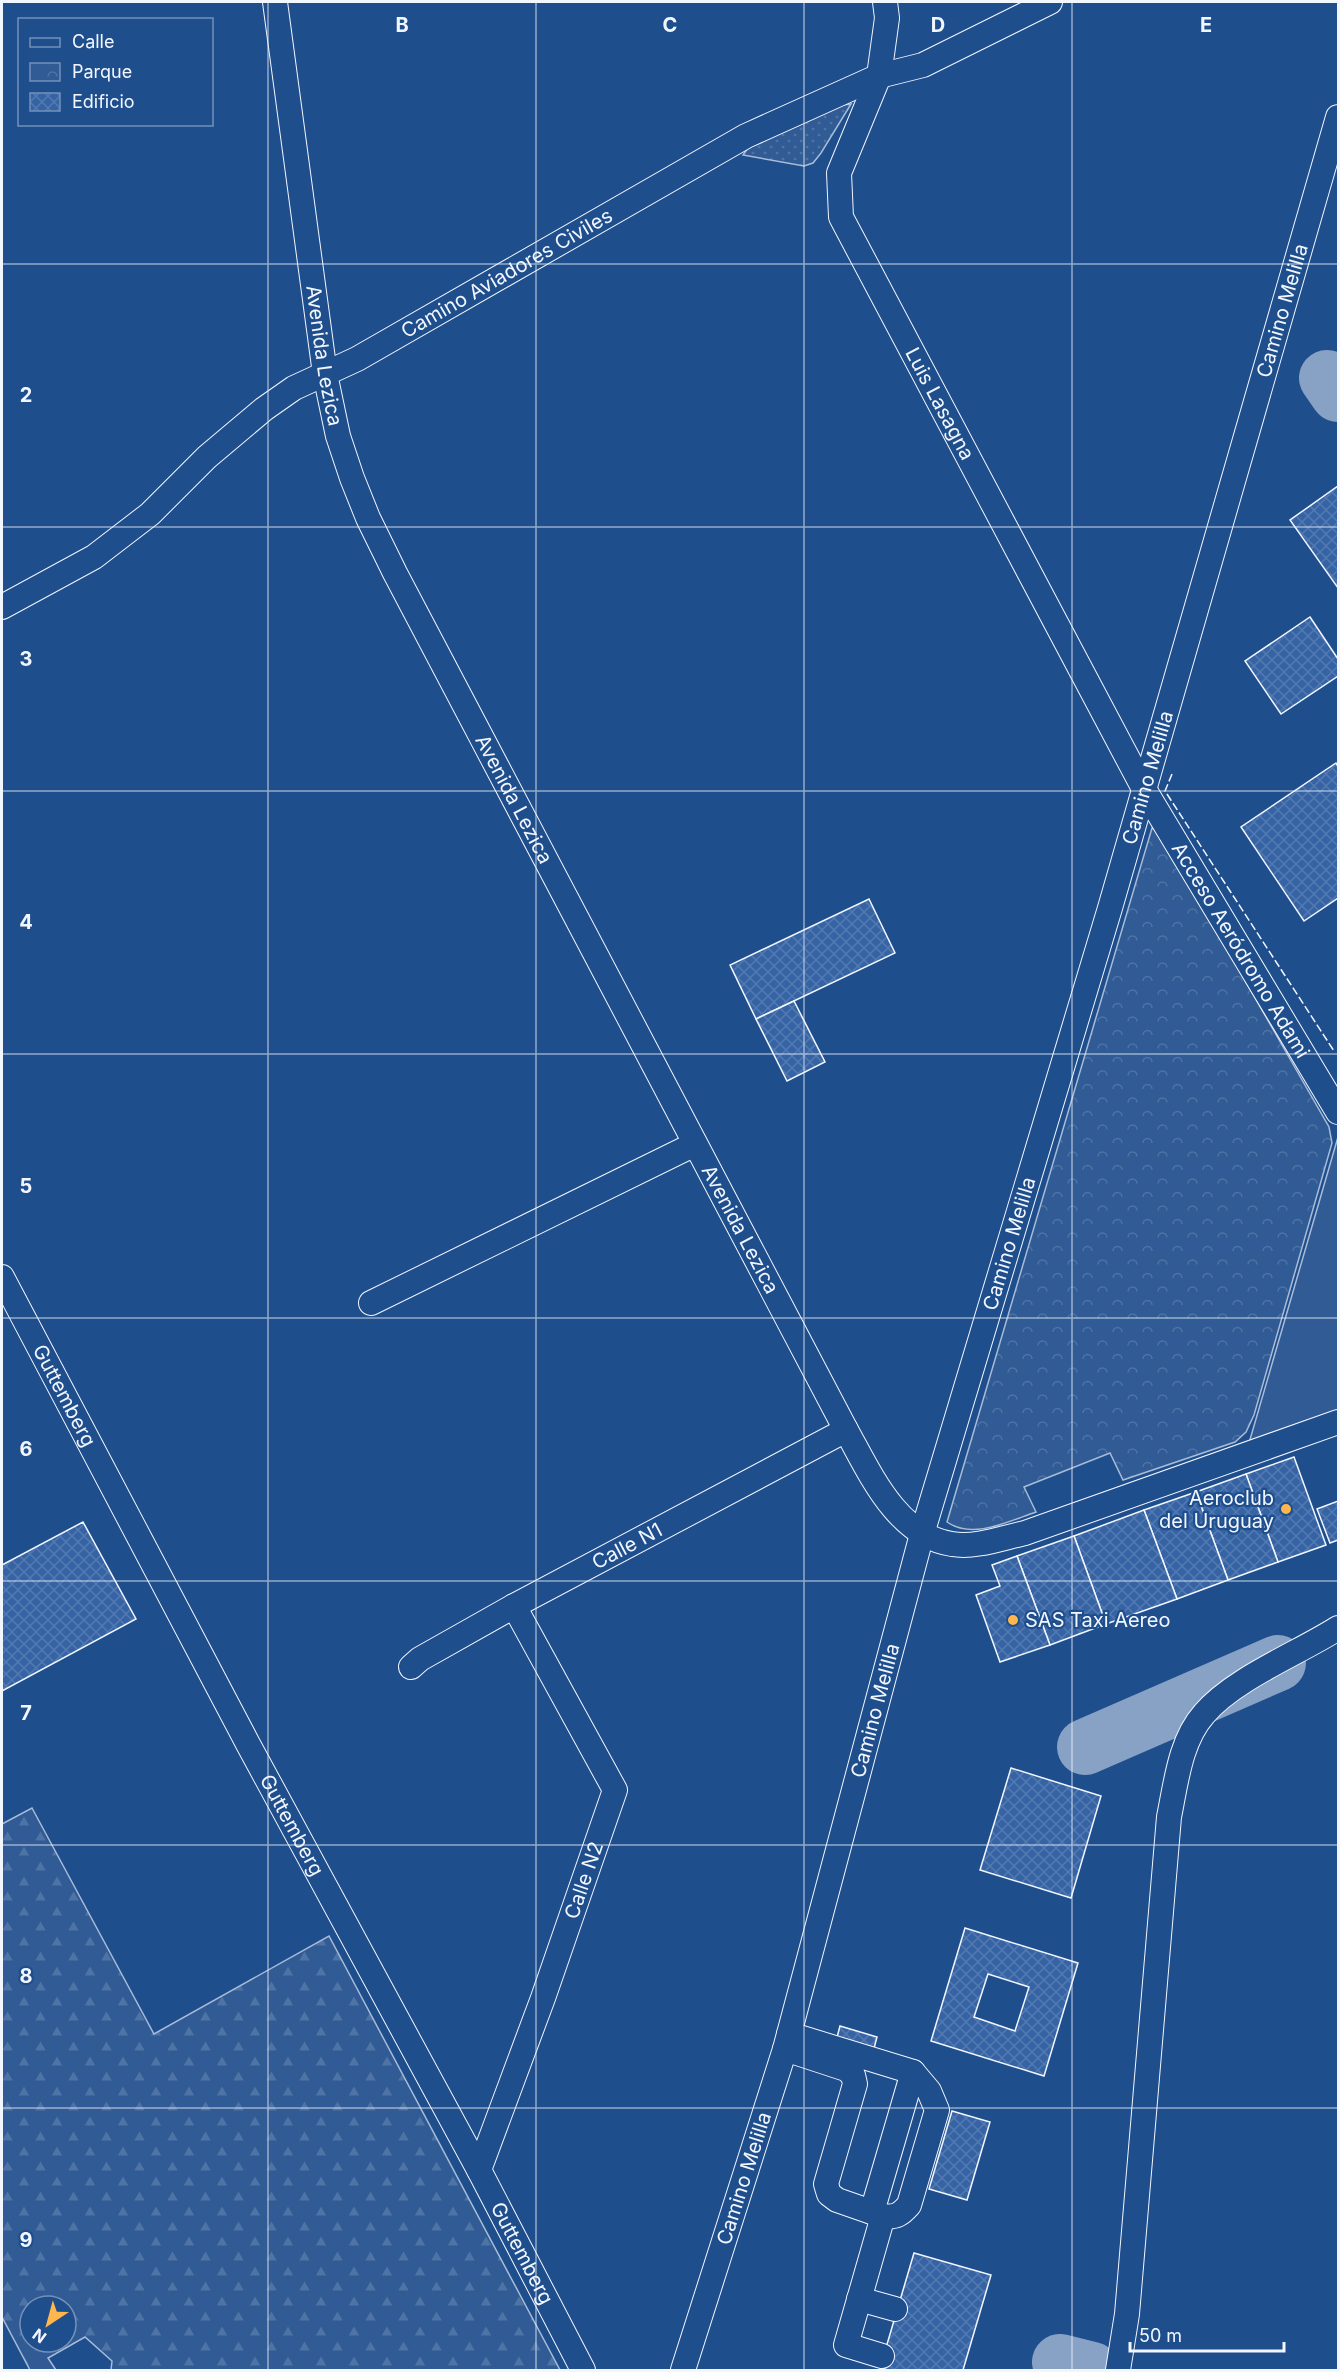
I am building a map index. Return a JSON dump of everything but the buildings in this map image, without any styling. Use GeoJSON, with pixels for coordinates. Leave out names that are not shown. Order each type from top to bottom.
{"type":"FeatureCollection","features":[{"type":"Feature","properties":{"kind":"street","name":"Avenida Lezica"},"geometry":{"type":"LineString","coordinates":[[275,2],[325,374],[338,436],[373,527],[584,935],[846,1430],[875,1481],[913,1529],[921,1534]]}},
{"type":"Feature","properties":{"kind":"street","name":"Luis Lasagna"},"geometry":{"type":"LineString","coordinates":[[885,2],[887,18],[879,76],[839,173],[841,217],[1144,789]]}},
{"type":"Feature","properties":{"kind":"street","name":"Camino Aviadores Civiles"},"geometry":{"type":"LineString","coordinates":[[2,607],[94,557],[150,514],[171,491],[241,427],[294,388],[357,359],[746,136],[879,76],[923,65],[1050,2]]}},
{"type":"Feature","properties":{"kind":"street","name":"Camino Melilla"},"geometry":{"type":"LineString","coordinates":[[683,2370],[787,2041],[921,1534],[1100,942],[1338,117]]}},
{"type":"Feature","properties":{"kind":"street","name":"Acceso Aeródromo Adami"},"geometry":{"type":"LineString","coordinates":[[1144,789],[1338,1112]]}},
{"type":"Feature","properties":{"kind":"street"},"geometry":{"type":"LineString","coordinates":[[371,1304],[695,1144]]}},
{"type":"Feature","properties":{"kind":"street","name":"Guttemberg"},"geometry":{"type":"LineString","coordinates":[[2,1277],[248,1744],[479,2170],[583,2370]]}},
{"type":"Feature","properties":{"kind":"street"},"geometry":{"type":"LineString","coordinates":[[921,1534],[953,1545],[984,1542],[1025,1533],[1338,1422]]}},
{"type":"Feature","properties":{"kind":"street","name":"Calle N1"},"geometry":{"type":"LineString","coordinates":[[411,1667],[420,1659],[514,1606],[846,1430]]}},
{"type":"Feature","properties":{"kind":"street","name":"Calle N2"},"geometry":{"type":"LineString","coordinates":[[479,2170],[543,1998],[615,1790],[514,1606]]}},
{"type":"Feature","properties":{"kind":"street"},"geometry":{"type":"LineString","coordinates":[[1118,2370],[1127,2314],[1169,1817],[1180,1762],[1203,1715],[1226,1692],[1338,1628]]}},
{"type":"Feature","properties":{"kind":"street"},"geometry":{"type":"LineString","coordinates":[[787,2041],[849,2061],[913,2072],[929,2091],[937,2110],[909,2205],[901,2215],[878,2214],[837,2200],[829,2194],[826,2184],[855,2084],[849,2061]]}},
{"type":"Feature","properties":{"kind":"street"},"geometry":{"type":"LineString","coordinates":[[882,2356],[846,2345],[913,2072]]}},
{"type":"Feature","properties":{"kind":"street"},"geometry":{"type":"LineString","coordinates":[[859,2299],[895,2310]]}},
{"type":"Feature","properties":{"kind":"green space"},"geometry":{"type":"Polygon","coordinates":[[[851,104],[813,163],[804,166],[743,155],[748,148],[841,105],[851,104]]]}},
{"type":"Feature","properties":{"kind":"green space"},"geometry":{"type":"Polygon","coordinates":[[[1152,828],[1160,832],[1329,1127],[1332,1143],[1254,1415],[1246,1432],[1235,1442],[1123,1480],[1110,1453],[1024,1487],[1036,1512],[991,1527],[968,1529],[957,1527],[947,1522],[1152,828]]]}},
{"type":"Feature","properties":{"kind":"green space"},"geometry":{"type":"Polygon","coordinates":[[[32,1808],[154,2034],[329,1936],[560,2370],[111,2370],[112,2361],[85,2337],[78,2341],[78,2294],[18,2294],[18,2347],[2,2317],[2,1824],[32,1808]]]}},
{"type":"Feature","properties":{"kind":"green space"},"geometry":{"type":"Polygon","coordinates":[[[22,2354],[55,2354],[48,2358],[56,2370],[30,2370],[22,2354]]]}},
{"type":"Feature","properties":{"kind":"shaded area"},"geometry":{"type":"Polygon","coordinates":[[[1338,1137],[1338,1410],[1249,1443],[1338,1137]]]}},
{"type":"Feature","properties":{"kind":"taxiway"},"geometry":{"type":"LineString","coordinates":[[1327,378],[1338,394]]}},
{"type":"Feature","properties":{"kind":"taxiway"},"geometry":{"type":"LineString","coordinates":[[1085,1747],[1278,1663]]}},
{"type":"Feature","properties":{"kind":"taxiway"},"geometry":{"type":"LineString","coordinates":[[1060,2362],[1092,2370]]}},
{"type":"Feature","properties":{"kind":"fence"},"geometry":{"type":"LineString","coordinates":[[1172,774],[1165,791],[1334,1051]]}},
{"type":"Feature","properties":{"kind":"place","name":"Aeroclub del Uruguay"},"geometry":{"type":"Point","coordinates":[1286,1509]}},
{"type":"Feature","properties":{"kind":"place","name":"SAS Taxi Aereo"},"geometry":{"type":"Point","coordinates":[1013,1620]}}]}
